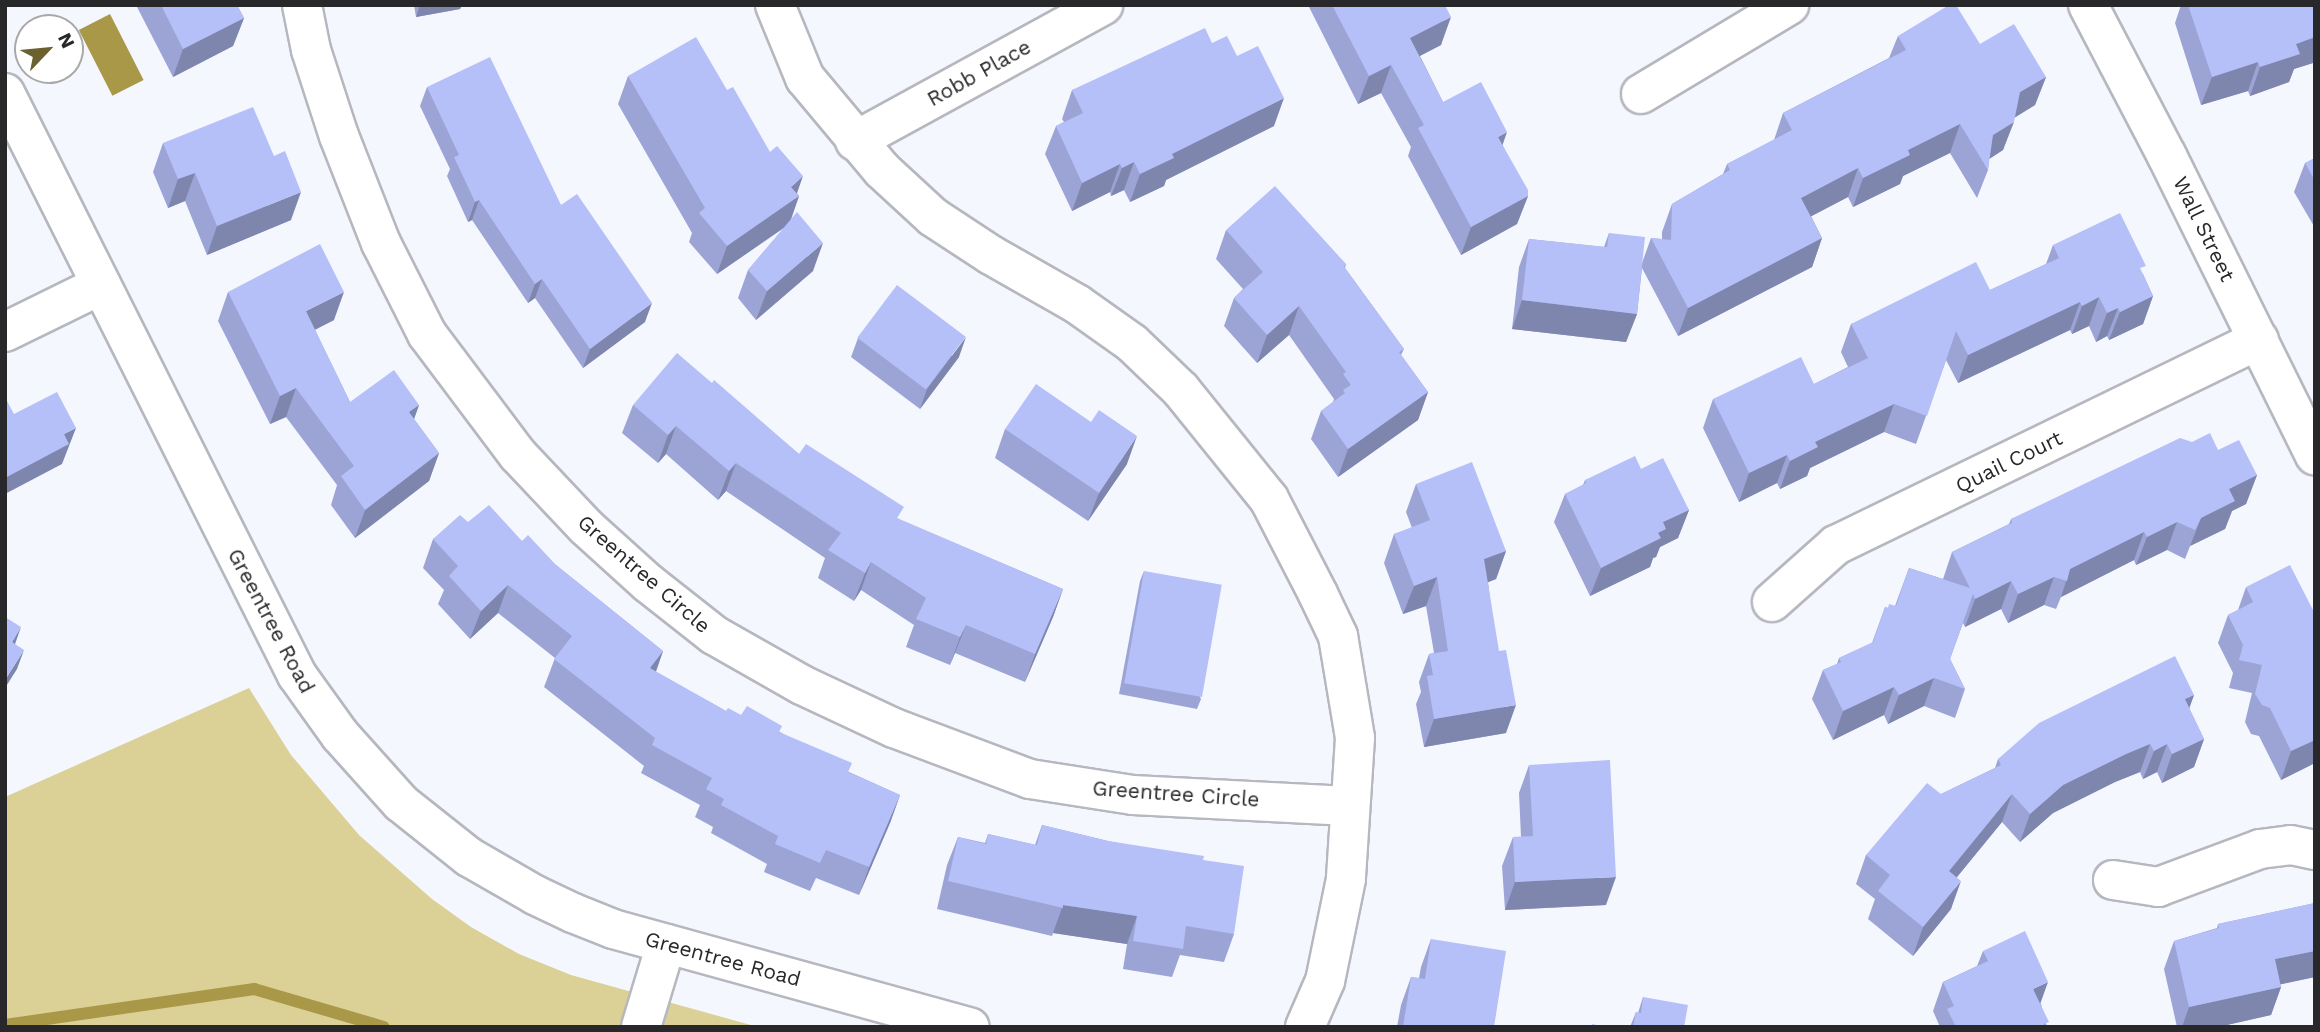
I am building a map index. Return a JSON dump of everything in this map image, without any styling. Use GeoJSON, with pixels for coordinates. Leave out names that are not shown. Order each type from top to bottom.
{"type":"FeatureCollection","features":[{"type":"Feature","properties":{"kind":"street","name":"Greentree Circle"},"geometry":{"type":"LineString","coordinates":[[302,5],[311,50],[339,136],[382,243],[427,334],[518,454],[586,527],[648,583],[714,635],[802,685],[894,728],[1030,779],[1133,795],[1349,806]]}},
{"type":"Feature","properties":{"kind":"street"},"geometry":{"type":"LineString","coordinates":[[775,5],[805,78],[855,141],[933,216],[991,256],[1077,304],[1132,343],[1181,390],[1269,499],[1338,636],[1355,738],[1346,879],[1325,981],[1305,1027]]}},
{"type":"Feature","properties":{"kind":"street","name":"Robb Place"},"geometry":{"type":"LineString","coordinates":[[855,141],[1103,5]]}},
{"type":"Feature","properties":{"kind":"street"},"geometry":{"type":"LineString","coordinates":[[1641,94],[1789,5]]}},
{"type":"Feature","properties":{"kind":"street","name":"Wall Street"},"geometry":{"type":"LineString","coordinates":[[2088,5],[2168,156],[2315,455]]}},
{"type":"Feature","properties":{"kind":"street","name":"Greentree Road"},"geometry":{"type":"LineString","coordinates":[[5,93],[297,675],[367,766],[423,822],[500,876],[573,913],[666,943],[970,1027]]}},
{"type":"Feature","properties":{"kind":"street"},"geometry":{"type":"LineString","coordinates":[[5,332],[101,285]]}},
{"type":"Feature","properties":{"kind":"street","name":"Quail Court"},"geometry":{"type":"LineString","coordinates":[[1772,602],[1836,545],[2259,340]]}},
{"type":"Feature","properties":{"kind":"street"},"geometry":{"type":"LineString","coordinates":[[2113,880],[2158,887],[2260,849],[2291,845],[2315,850]]}},
{"type":"Feature","properties":{"kind":"street"},"geometry":{"type":"LineString","coordinates":[[641,1027],[666,943]]}},
{"type":"Feature","properties":{"kind":"shaded area"},"geometry":{"type":"Polygon","coordinates":[[[110,14],[144,80],[112,96],[84,40],[84,27],[110,14]]]}},
{"type":"Feature","properties":{"kind":"shaded area"},"geometry":{"type":"Polygon","coordinates":[[[249,688],[291,755],[359,835],[432,899],[471,927],[519,954],[571,975],[758,1027],[5,1027],[5,797],[249,688]]]}},
{"type":"Feature","properties":{"kind":"building"},"geometry":{"type":"Polygon","coordinates":[[[161,5],[237,5],[244,18],[183,49],[161,5]]]}},
{"type":"Feature","properties":{"kind":"building"},"geometry":{"type":"Polygon","coordinates":[[[1332,5],[1445,5],[1451,17],[1410,38],[1443,102],[1481,82],[1507,132],[1498,137],[1528,190],[1528,196],[1471,227],[1418,128],[1424,125],[1391,65],[1369,76],[1332,5]]]}},
{"type":"Feature","properties":{"kind":"building"},"geometry":{"type":"Polygon","coordinates":[[[1949,5],[1956,5],[1980,44],[2014,24],[2046,77],[2020,92],[2014,122],[1993,135],[1988,170],[1960,124],[1908,150],[1910,155],[1863,178],[1858,168],[1801,198],[1822,238],[1688,308],[1651,238],[1671,240],[1672,204],[1730,170],[1727,164],[1792,130],[1783,113],[1906,50],[1898,36],[1949,5]]]}},
{"type":"Feature","properties":{"kind":"building"},"geometry":{"type":"Polygon","coordinates":[[[2188,5],[2313,5],[2315,37],[2296,44],[2300,54],[2260,67],[2258,62],[2212,77],[2188,5]]]}},
{"type":"Feature","properties":{"kind":"building"},"geometry":{"type":"Polygon","coordinates":[[[1205,28],[1212,43],[1227,36],[1237,56],[1258,46],[1284,98],[1172,154],[1174,158],[1140,174],[1134,162],[1122,168],[1120,164],[1082,183],[1056,126],[1083,113],[1072,90],[1205,28]]]}},
{"type":"Feature","properties":{"kind":"building"},"geometry":{"type":"Polygon","coordinates":[[[696,37],[727,90],[733,87],[770,152],[777,146],[803,176],[791,187],[799,196],[727,246],[699,213],[705,208],[628,76],[696,37]]]}},
{"type":"Feature","properties":{"kind":"building"},"geometry":{"type":"Polygon","coordinates":[[[490,57],[561,205],[577,194],[652,303],[590,349],[542,279],[535,284],[479,200],[475,202],[454,157],[459,155],[427,87],[490,57]]]}},
{"type":"Feature","properties":{"kind":"building"},"geometry":{"type":"Polygon","coordinates":[[[253,107],[274,156],[285,151],[301,192],[217,226],[195,173],[178,179],[163,143],[253,107]]]}},
{"type":"Feature","properties":{"kind":"building"},"geometry":{"type":"Polygon","coordinates":[[[2315,158],[2315,181],[2305,163],[2315,158]]]}},
{"type":"Feature","properties":{"kind":"building"},"geometry":{"type":"Polygon","coordinates":[[[1275,186],[1346,264],[1344,267],[1404,349],[1399,352],[1428,392],[1348,449],[1321,411],[1345,393],[1343,390],[1351,385],[1343,374],[1346,372],[1299,306],[1267,335],[1234,298],[1263,272],[1226,230],[1275,186]]]}},
{"type":"Feature","properties":{"kind":"building"},"geometry":{"type":"Polygon","coordinates":[[[797,212],[823,243],[767,291],[748,270],[797,212]]]}},
{"type":"Feature","properties":{"kind":"building"},"geometry":{"type":"Polygon","coordinates":[[[2120,213],[2146,266],[2140,268],[2153,296],[2120,312],[2118,308],[2107,313],[2099,297],[2082,306],[2080,302],[1968,355],[1956,331],[1927,416],[1894,404],[1815,442],[1818,447],[1790,461],[1787,455],[1749,473],[1713,399],[1801,357],[1814,384],[1868,358],[1851,324],[1976,262],[1990,290],[2059,258],[2053,245],[2120,213]]]}},
{"type":"Feature","properties":{"kind":"building"},"geometry":{"type":"Polygon","coordinates":[[[1609,233],[1645,237],[1637,314],[1522,300],[1529,239],[1607,247],[1609,233]]]}},
{"type":"Feature","properties":{"kind":"building"},"geometry":{"type":"Polygon","coordinates":[[[320,244],[344,292],[306,311],[350,402],[394,370],[419,405],[409,412],[439,453],[365,510],[341,476],[354,466],[296,388],[280,396],[228,292],[320,244]]]}},
{"type":"Feature","properties":{"kind":"building"},"geometry":{"type":"Polygon","coordinates":[[[897,285],[966,337],[926,389],[857,338],[897,285]]]}},
{"type":"Feature","properties":{"kind":"building"},"geometry":{"type":"Polygon","coordinates":[[[677,353],[712,383],[714,380],[799,454],[806,444],[904,507],[897,518],[1063,589],[1035,654],[966,625],[960,637],[916,619],[926,598],[871,562],[865,573],[828,550],[841,533],[736,463],[729,471],[676,426],[668,435],[633,405],[677,353]]]}},
{"type":"Feature","properties":{"kind":"building"},"geometry":{"type":"Polygon","coordinates":[[[1036,384],[1091,422],[1099,410],[1137,436],[1099,493],[1005,429],[1036,384]]]}},
{"type":"Feature","properties":{"kind":"building"},"geometry":{"type":"Polygon","coordinates":[[[57,392],[76,428],[64,434],[69,444],[5,478],[5,402],[7,401],[14,414],[57,392]]]}},
{"type":"Feature","properties":{"kind":"building"},"geometry":{"type":"Polygon","coordinates":[[[2210,433],[2218,450],[2239,440],[2257,475],[2229,489],[2235,501],[2201,518],[2195,530],[2177,522],[2147,537],[2144,532],[2070,569],[2067,581],[2054,577],[2018,594],[2011,581],[1975,599],[1973,594],[1950,659],[1965,689],[1934,678],[1899,695],[1894,687],[1843,711],[1823,670],[1841,662],[1839,658],[1873,642],[1885,607],[1888,608],[1889,604],[1896,606],[1909,568],[1970,588],[1952,552],[2012,523],[2011,519],[2180,438],[2192,442],[2210,433]]]}},
{"type":"Feature","properties":{"kind":"building"},"geometry":{"type":"Polygon","coordinates":[[[1635,456],[1641,469],[1663,458],[1689,510],[1663,522],[1666,529],[1658,533],[1661,538],[1601,568],[1565,494],[1586,483],[1585,480],[1635,456]]]}},
{"type":"Feature","properties":{"kind":"building"},"geometry":{"type":"Polygon","coordinates":[[[1472,462],[1506,551],[1484,559],[1499,651],[1506,650],[1516,705],[1434,719],[1427,676],[1433,675],[1429,654],[1448,651],[1437,577],[1414,586],[1394,534],[1430,520],[1416,484],[1472,462]]]}},
{"type":"Feature","properties":{"kind":"building"},"geometry":{"type":"Polygon","coordinates":[[[489,505],[522,541],[528,535],[556,565],[663,651],[650,668],[726,711],[728,708],[741,715],[747,706],[782,726],[779,732],[852,763],[848,772],[900,795],[869,867],[826,850],[820,863],[775,844],[778,836],[721,805],[724,799],[706,789],[712,778],[652,745],[655,738],[554,659],[572,636],[508,585],[481,611],[449,576],[458,566],[433,539],[460,515],[468,522],[489,505]]]}},
{"type":"Feature","properties":{"kind":"building"},"geometry":{"type":"Polygon","coordinates":[[[2290,565],[2315,614],[2315,740],[2291,751],[2270,708],[2262,705],[2255,694],[2262,665],[2239,660],[2243,645],[2228,615],[2253,602],[2246,587],[2290,565]]]}},
{"type":"Feature","properties":{"kind":"building"},"geometry":{"type":"Polygon","coordinates":[[[1144,571],[1222,585],[1202,697],[1124,683],[1144,571]]]}},
{"type":"Feature","properties":{"kind":"building"},"geometry":{"type":"Polygon","coordinates":[[[5,617],[21,627],[12,642],[24,650],[5,680],[5,617]]]}},
{"type":"Feature","properties":{"kind":"building"},"geometry":{"type":"Polygon","coordinates":[[[2175,656],[2194,695],[2185,699],[2204,739],[2172,754],[2167,744],[2154,751],[2150,744],[2126,754],[2063,785],[2030,814],[2012,794],[1949,871],[1961,881],[1923,927],[1878,891],[1890,875],[1866,855],[1927,783],[1941,794],[2001,765],[1998,759],[2039,723],[2175,656]]]}},
{"type":"Feature","properties":{"kind":"building"},"geometry":{"type":"Polygon","coordinates":[[[1610,760],[1616,877],[1515,882],[1513,837],[1533,836],[1529,765],[1610,760]]]}},
{"type":"Feature","properties":{"kind":"building"},"geometry":{"type":"Polygon","coordinates":[[[1042,825],[1108,841],[1204,856],[1203,860],[1244,866],[1234,934],[1186,926],[1183,949],[1133,941],[1137,916],[1063,905],[1063,908],[948,881],[958,837],[986,844],[988,834],[1037,845],[1042,825]]]}},
{"type":"Feature","properties":{"kind":"building"},"geometry":{"type":"Polygon","coordinates":[[[2315,903],[2315,951],[2275,959],[2281,987],[2189,1007],[2174,941],[2219,928],[2218,924],[2315,903]]]}},
{"type":"Feature","properties":{"kind":"building"},"geometry":{"type":"Polygon","coordinates":[[[2025,931],[2048,982],[2033,989],[2049,1022],[2044,1024],[2045,1027],[1956,1027],[1947,1009],[1954,1006],[1943,982],[1988,961],[1983,951],[2025,931]]]}},
{"type":"Feature","properties":{"kind":"building"},"geometry":{"type":"Polygon","coordinates":[[[1431,939],[1506,951],[1494,1027],[1403,1027],[1411,977],[1425,979],[1431,939]]]}},
{"type":"Feature","properties":{"kind":"building"},"geometry":{"type":"Polygon","coordinates":[[[1643,997],[1688,1005],[1684,1027],[1633,1027],[1636,1012],[1641,1013],[1643,997]]]}},
{"type":"Feature","properties":{"kind":"waterway"},"geometry":{"type":"LineString","coordinates":[[5,1025],[254,989],[384,1027]]}}]}
